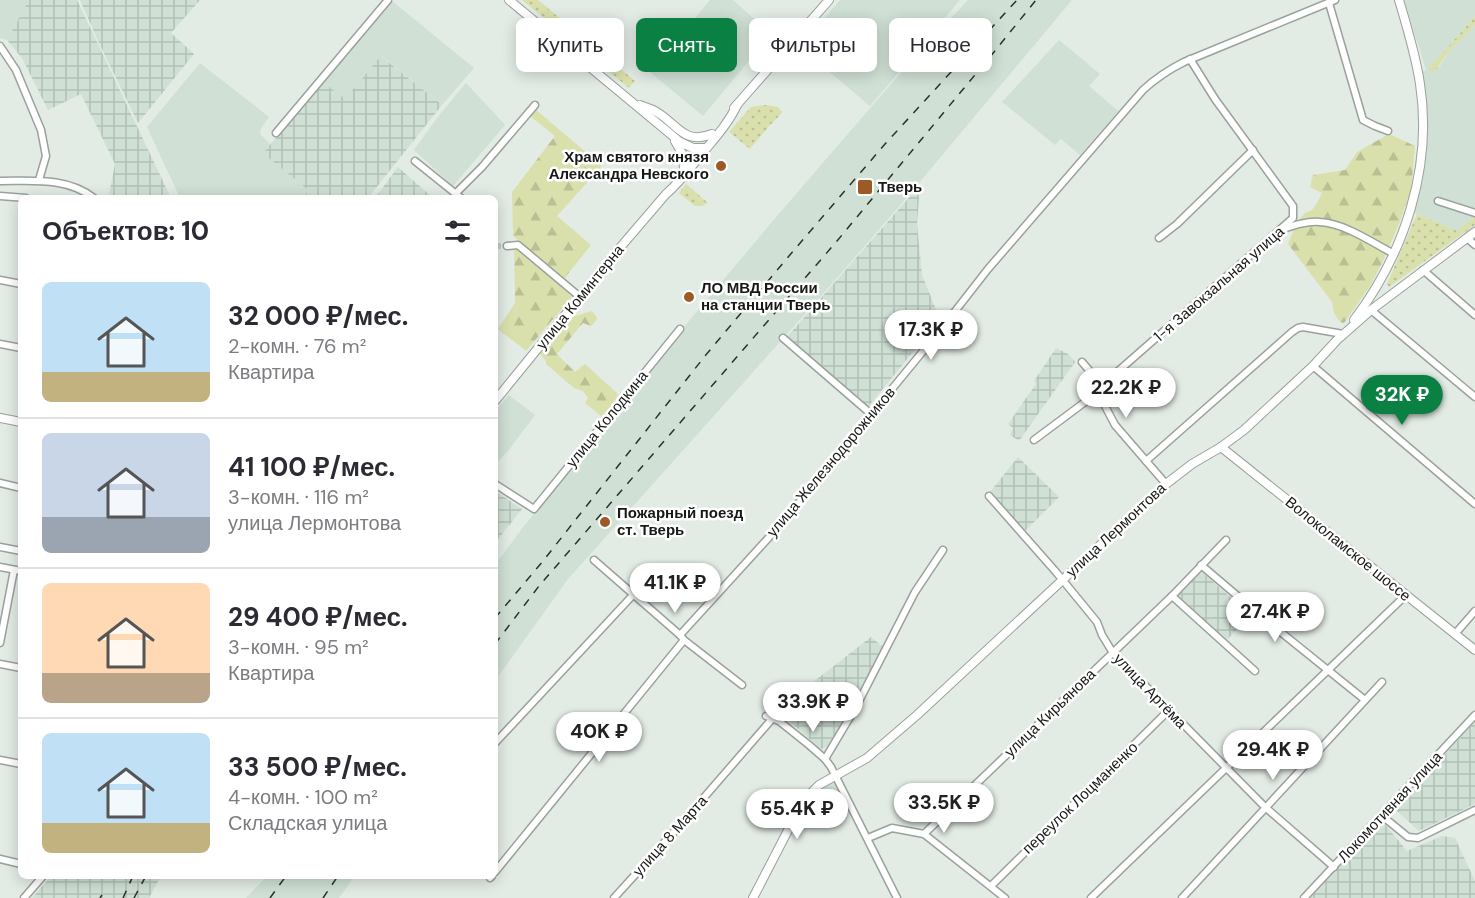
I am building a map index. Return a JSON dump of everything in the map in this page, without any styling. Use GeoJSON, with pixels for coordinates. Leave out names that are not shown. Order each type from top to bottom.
{"type":"FeatureCollection","features":[{"type":"Feature","properties":{"kind":"main road"},"geometry":{"type":"LineString","coordinates":[[509,0],[682,144],[698,150]]}},
{"type":"Feature","properties":{"kind":"main road","name":"улица Коминтерна"},"geometry":{"type":"LineString","coordinates":[[498,397],[675,186],[698,150],[727,114],[829,0]]}},
{"type":"Feature","properties":{"kind":"main road"},"geometry":{"type":"LineString","coordinates":[[1340,337],[1372,295],[1394,254],[1414,194],[1422,146],[1421,91],[1399,0]]}},
{"type":"Feature","properties":{"kind":"main road"},"geometry":{"type":"LineString","coordinates":[[634,103],[655,110],[685,135],[698,150]]}},
{"type":"Feature","properties":{"kind":"main road","name":"улица Коминтерна"},"geometry":{"type":"LineString","coordinates":[[698,150],[732,117],[737,105]]}},
{"type":"Feature","properties":{"kind":"main road"},"geometry":{"type":"LineString","coordinates":[[685,135],[698,137],[712,134]]}},
{"type":"Feature","properties":{"kind":"main road"},"geometry":{"type":"LineString","coordinates":[[671,135],[683,155],[687,168],[694,161],[698,150]]}},
{"type":"Feature","properties":{"kind":"main road","name":"улица Лермонтова"},"geometry":{"type":"LineString","coordinates":[[753,898],[801,805],[816,788],[867,758],[891,738],[1166,484],[1244,429],[1371,310],[1475,232]]}},
{"type":"Feature","properties":{"kind":"main road"},"geometry":{"type":"LineString","coordinates":[[0,418],[18,421]]}},
{"type":"Feature","properties":{"kind":"main road","name":"Волоколамское шоссе"},"geometry":{"type":"LineString","coordinates":[[1221,447],[1475,650]]}},
{"type":"Feature","properties":{"kind":"street"},"geometry":{"type":"LineString","coordinates":[[276,133],[388,0]]}},
{"type":"Feature","properties":{"kind":"street"},"geometry":{"type":"LineString","coordinates":[[1332,2],[1363,120],[1388,131]]}},
{"type":"Feature","properties":{"kind":"street","name":"улица Железнодорожников"},"geometry":{"type":"LineString","coordinates":[[498,867],[682,637],[782,523],[988,269],[1143,90],[1167,70],[1190,59],[1332,2]]}},
{"type":"Feature","properties":{"kind":"street"},"geometry":{"type":"LineString","coordinates":[[0,46],[16,70],[41,130],[46,156],[39,180]]}},
{"type":"Feature","properties":{"kind":"street"},"geometry":{"type":"LineString","coordinates":[[1159,238],[1178,224],[1253,150],[1215,99],[1190,59]]}},
{"type":"Feature","properties":{"kind":"street"},"geometry":{"type":"LineString","coordinates":[[459,195],[535,105]]}},
{"type":"Feature","properties":{"kind":"street","name":"1-я Завокзальная улица"},"geometry":{"type":"LineString","coordinates":[[1034,440],[1084,403],[1293,218],[1293,206],[1253,150]]}},
{"type":"Feature","properties":{"kind":"street"},"geometry":{"type":"LineString","coordinates":[[415,160],[457,195]]}},
{"type":"Feature","properties":{"kind":"street"},"geometry":{"type":"LineString","coordinates":[[0,181],[39,180],[64,183],[89,195]]}},
{"type":"Feature","properties":{"kind":"street"},"geometry":{"type":"LineString","coordinates":[[0,196],[18,197]]}},
{"type":"Feature","properties":{"kind":"street"},"geometry":{"type":"LineString","coordinates":[[1438,201],[1475,213]]}},
{"type":"Feature","properties":{"kind":"street"},"geometry":{"type":"LineString","coordinates":[[1281,229],[1299,223],[1321,222],[1340,226],[1394,254]]}},
{"type":"Feature","properties":{"kind":"street"},"geometry":{"type":"LineString","coordinates":[[1467,238],[1475,245]]}},
{"type":"Feature","properties":{"kind":"street"},"geometry":{"type":"LineString","coordinates":[[507,246],[518,245],[580,297]]}},
{"type":"Feature","properties":{"kind":"street"},"geometry":{"type":"LineString","coordinates":[[1423,270],[1475,315]]}},
{"type":"Feature","properties":{"kind":"street"},"geometry":{"type":"LineString","coordinates":[[0,279],[18,283]]}},
{"type":"Feature","properties":{"kind":"street"},"geometry":{"type":"LineString","coordinates":[[1371,310],[1475,397]]}},
{"type":"Feature","properties":{"kind":"street"},"geometry":{"type":"LineString","coordinates":[[1146,461],[1298,328],[1303,327],[1340,337]]}},
{"type":"Feature","properties":{"kind":"street","name":"улица Колодкина"},"geometry":{"type":"LineString","coordinates":[[498,486],[534,509],[680,329]]}},
{"type":"Feature","properties":{"kind":"street"},"geometry":{"type":"LineString","coordinates":[[783,338],[871,414]]}},
{"type":"Feature","properties":{"kind":"street"},"geometry":{"type":"LineString","coordinates":[[0,344],[18,347]]}},
{"type":"Feature","properties":{"kind":"street"},"geometry":{"type":"LineString","coordinates":[[1082,362],[1100,387],[1104,404],[1115,425],[1166,484]]}},
{"type":"Feature","properties":{"kind":"street"},"geometry":{"type":"LineString","coordinates":[[1313,366],[1475,504]]}},
{"type":"Feature","properties":{"kind":"street"},"geometry":{"type":"LineString","coordinates":[[0,483],[18,487]]}},
{"type":"Feature","properties":{"kind":"street","name":"улица Артёма"},"geometry":{"type":"LineString","coordinates":[[989,496],[1097,622],[1113,653],[1265,807],[1334,867]]}},
{"type":"Feature","properties":{"kind":"street","name":"улица Кирьянова"},"geometry":{"type":"LineString","coordinates":[[924,834],[1172,596],[1226,540]]}},
{"type":"Feature","properties":{"kind":"street"},"geometry":{"type":"LineString","coordinates":[[0,547],[18,550]]}},
{"type":"Feature","properties":{"kind":"street"},"geometry":{"type":"LineString","coordinates":[[897,898],[868,838],[825,759],[856,707],[915,592],[943,550]]}},
{"type":"Feature","properties":{"kind":"street"},"geometry":{"type":"LineString","coordinates":[[594,560],[682,637],[742,685]]}},
{"type":"Feature","properties":{"kind":"street"},"geometry":{"type":"LineString","coordinates":[[1201,565],[1365,700]]}},
{"type":"Feature","properties":{"kind":"street"},"geometry":{"type":"LineString","coordinates":[[0,567],[18,571],[0,643]]}},
{"type":"Feature","properties":{"kind":"street"},"geometry":{"type":"LineString","coordinates":[[498,740],[633,595]]}},
{"type":"Feature","properties":{"kind":"street"},"geometry":{"type":"LineString","coordinates":[[1091,898],[1406,595]]}},
{"type":"Feature","properties":{"kind":"street"},"geometry":{"type":"LineString","coordinates":[[1172,596],[1255,671]]}},
{"type":"Feature","properties":{"kind":"street"},"geometry":{"type":"LineString","coordinates":[[1455,634],[1475,611]]}},
{"type":"Feature","properties":{"kind":"street"},"geometry":{"type":"LineString","coordinates":[[0,664],[18,668]]}},
{"type":"Feature","properties":{"kind":"street"},"geometry":{"type":"LineString","coordinates":[[1182,898],[1382,682]]}},
{"type":"Feature","properties":{"kind":"street","name":"переулок Лоцманенко"},"geometry":{"type":"LineString","coordinates":[[991,886],[1169,710]]}},
{"type":"Feature","properties":{"kind":"street","name":"Локомотивная улица"},"geometry":{"type":"LineString","coordinates":[[1304,898],[1475,715]]}},
{"type":"Feature","properties":{"kind":"street","name":"улица 8 Марта"},"geometry":{"type":"LineString","coordinates":[[614,898],[681,824],[769,718],[779,721],[825,759]]}},
{"type":"Feature","properties":{"kind":"street"},"geometry":{"type":"LineString","coordinates":[[0,760],[18,763]]}},
{"type":"Feature","properties":{"kind":"street"},"geometry":{"type":"LineString","coordinates":[[1381,814],[1408,837],[1418,838],[1475,810]]}},
{"type":"Feature","properties":{"kind":"street"},"geometry":{"type":"LineString","coordinates":[[868,838],[892,828],[924,834],[1005,898]]}},
{"type":"Feature","properties":{"kind":"street"},"geometry":{"type":"LineString","coordinates":[[0,859],[18,863]]}},
{"type":"Feature","properties":{"kind":"street"},"geometry":{"type":"LineString","coordinates":[[24,898],[40,879]]}},
{"type":"Feature","properties":{"kind":"shaded area"},"geometry":{"type":"Polygon","coordinates":[[[0,0],[29,0],[7,40],[0,38],[0,0]]]}},
{"type":"Feature","properties":{"kind":"shaded area"},"geometry":{"type":"Polygon","coordinates":[[[29,0],[77,0],[170,195],[109,194],[115,164],[81,94],[48,110],[22,58],[7,40],[29,0]]]}},
{"type":"Feature","properties":{"kind":"shaded area"},"geometry":{"type":"Polygon","coordinates":[[[80,0],[119,0],[119,2],[120,0],[200,0],[171,33],[194,54],[138,123],[99,43],[80,0]]]}},
{"type":"Feature","properties":{"kind":"shaded area"},"geometry":{"type":"Polygon","coordinates":[[[710,0],[733,0],[753,18],[749,18],[749,61],[703,116],[650,72],[737,72],[737,18],[695,18],[710,0]]]}},
{"type":"Feature","properties":{"kind":"shaded area"},"geometry":{"type":"Polygon","coordinates":[[[840,0],[960,0],[945,18],[889,18],[889,72],[899,72],[870,106],[830,72],[877,72],[877,18],[825,18],[840,0]]]}},
{"type":"Feature","properties":{"kind":"shaded area"},"geometry":{"type":"Polygon","coordinates":[[[968,0],[1072,0],[903,202],[568,579],[498,677],[498,561],[667,347],[901,72],[992,72],[992,18],[951,18],[968,0]]]}},
{"type":"Feature","properties":{"kind":"shaded area"},"geometry":{"type":"Polygon","coordinates":[[[1404,0],[1475,0],[1475,17],[1427,70],[1440,66],[1448,53],[1475,25],[1475,232],[1469,236],[1410,211],[1422,146],[1418,73],[1426,70],[1404,0]]]}},
{"type":"Feature","properties":{"kind":"shaded area"},"geometry":{"type":"Polygon","coordinates":[[[392,1],[474,68],[442,105],[382,56],[345,100],[323,82],[392,1]]]}},
{"type":"Feature","properties":{"kind":"shaded area"},"geometry":{"type":"Polygon","coordinates":[[[1059,40],[1100,74],[1089,86],[1118,111],[1080,155],[1061,139],[1055,145],[1002,102],[1059,40]]]}},
{"type":"Feature","properties":{"kind":"shaded area"},"geometry":{"type":"Polygon","coordinates":[[[381,56],[442,105],[370,195],[306,195],[308,190],[263,153],[323,82],[345,99],[381,56]]]}},
{"type":"Feature","properties":{"kind":"shaded area"},"geometry":{"type":"Polygon","coordinates":[[[200,63],[269,117],[261,128],[260,134],[270,144],[263,153],[309,190],[306,195],[179,195],[147,127],[200,63]]]}},
{"type":"Feature","properties":{"kind":"shaded area"},"geometry":{"type":"Polygon","coordinates":[[[466,83],[505,125],[453,186],[414,150],[466,83]]]}},
{"type":"Feature","properties":{"kind":"shaded area"},"geometry":{"type":"Polygon","coordinates":[[[398,167],[430,195],[377,195],[398,167]]]}},
{"type":"Feature","properties":{"kind":"shaded area"},"geometry":{"type":"Polygon","coordinates":[[[920,185],[917,224],[922,275],[940,319],[868,407],[787,337],[920,185]]]}},
{"type":"Feature","properties":{"kind":"shaded area"},"geometry":{"type":"Polygon","coordinates":[[[1056,348],[1068,354],[1075,362],[1019,441],[1010,435],[1013,428],[1008,424],[1036,384],[1034,381],[1056,348]]]}},
{"type":"Feature","properties":{"kind":"shaded area"},"geometry":{"type":"Polygon","coordinates":[[[509,395],[535,415],[498,462],[498,408],[509,395]]]}},
{"type":"Feature","properties":{"kind":"shaded area"},"geometry":{"type":"Polygon","coordinates":[[[1018,457],[1059,497],[1024,532],[990,492],[1018,457]]]}},
{"type":"Feature","properties":{"kind":"shaded area"},"geometry":{"type":"Polygon","coordinates":[[[498,493],[522,509],[498,539],[498,493]]]}},
{"type":"Feature","properties":{"kind":"shaded area"},"geometry":{"type":"Polygon","coordinates":[[[1201,571],[1250,615],[1227,640],[1177,596],[1201,571]]]}},
{"type":"Feature","properties":{"kind":"shaded area"},"geometry":{"type":"Polygon","coordinates":[[[871,637],[883,647],[829,746],[821,749],[778,711],[788,698],[799,693],[871,637]]]}},
{"type":"Feature","properties":{"kind":"shaded area"},"geometry":{"type":"Polygon","coordinates":[[[1475,721],[1475,804],[1419,831],[1396,810],[1475,721]]]}},
{"type":"Feature","properties":{"kind":"shaded area"},"geometry":{"type":"Polygon","coordinates":[[[833,781],[846,803],[836,810],[810,803],[820,788],[833,781]]]}},
{"type":"Feature","properties":{"kind":"shaded area"},"geometry":{"type":"Polygon","coordinates":[[[1378,823],[1384,823],[1407,851],[1442,836],[1455,838],[1475,881],[1475,898],[1310,898],[1378,823]]]}},
{"type":"Feature","properties":{"kind":"shaded area"},"geometry":{"type":"Polygon","coordinates":[[[48,879],[159,879],[149,898],[32,898],[48,879]]]}},
{"type":"Feature","properties":{"kind":"shaded area"},"geometry":{"type":"Polygon","coordinates":[[[264,879],[353,879],[339,898],[246,898],[264,879]]]}},
{"type":"Feature","properties":{"kind":"green space"},"geometry":{"type":"Polygon","coordinates":[[[522,0],[538,0],[560,18],[544,18],[522,0]]]}},
{"type":"Feature","properties":{"kind":"green space"},"geometry":{"type":"Polygon","coordinates":[[[1475,17],[1475,25],[1448,53],[1434,72],[1427,70],[1475,17]]]}},
{"type":"Feature","properties":{"kind":"green space"},"geometry":{"type":"Polygon","coordinates":[[[610,72],[624,72],[635,81],[629,88],[610,72]]]}},
{"type":"Feature","properties":{"kind":"green space"},"geometry":{"type":"Polygon","coordinates":[[[766,105],[778,107],[782,112],[750,149],[729,132],[751,107],[766,105]]]}},
{"type":"Feature","properties":{"kind":"green space"},"geometry":{"type":"Polygon","coordinates":[[[535,109],[602,166],[557,216],[591,245],[563,280],[513,236],[512,192],[555,136],[530,116],[535,109]]]}},
{"type":"Feature","properties":{"kind":"green space"},"geometry":{"type":"Polygon","coordinates":[[[1389,134],[1415,146],[1411,190],[1383,261],[1370,286],[1344,323],[1340,322],[1334,313],[1332,302],[1288,244],[1297,222],[1305,213],[1312,210],[1322,193],[1310,187],[1313,175],[1345,170],[1357,152],[1389,134]]]}},
{"type":"Feature","properties":{"kind":"green space"},"geometry":{"type":"Polygon","coordinates":[[[686,184],[708,203],[695,206],[679,193],[686,184]]]}},
{"type":"Feature","properties":{"kind":"green space"},"geometry":{"type":"Polygon","coordinates":[[[1417,214],[1457,231],[1475,217],[1475,225],[1389,287],[1387,284],[1417,214]]]}},
{"type":"Feature","properties":{"kind":"green space"},"geometry":{"type":"Polygon","coordinates":[[[514,249],[522,250],[572,297],[526,351],[498,329],[515,303],[514,249]]]}},
{"type":"Feature","properties":{"kind":"green space"},"geometry":{"type":"Polygon","coordinates":[[[592,311],[597,318],[595,322],[591,326],[583,323],[557,354],[575,372],[585,364],[618,394],[601,416],[585,403],[588,398],[583,391],[574,388],[546,364],[540,354],[572,317],[592,311]]]}},
{"type":"Feature","properties":{"kind":"tunnel"},"geometry":{"type":"LineString","coordinates":[[498,246],[507,246]]}},
{"type":"Feature","properties":{"kind":"railway"},"geometry":{"type":"LineString","coordinates":[[498,614],[705,356],[789,256],[885,144],[1017,0]]}},
{"type":"Feature","properties":{"kind":"railway"},"geometry":{"type":"LineString","coordinates":[[498,640],[539,586],[837,241],[1036,0]]}},
{"type":"Feature","properties":{"kind":"railway"},"geometry":{"type":"LineString","coordinates":[[123,898],[132,879]]}},
{"type":"Feature","properties":{"kind":"railway"},"geometry":{"type":"LineString","coordinates":[[134,898],[144,879]]}},
{"type":"Feature","properties":{"kind":"railway"},"geometry":{"type":"LineString","coordinates":[[270,898],[284,879]]}},
{"type":"Feature","properties":{"kind":"railway"},"geometry":{"type":"LineString","coordinates":[[323,898],[336,879]]}},
{"type":"Feature","properties":{"kind":"place","name":"Храм святого князя Александра Невского"},"geometry":{"type":"Point","coordinates":[721,166]}},
{"type":"Feature","properties":{"kind":"place","name":"Тверь"},"geometry":{"type":"Point","coordinates":[865,187]}},
{"type":"Feature","properties":{"kind":"place","name":"ЛО МВД России на станции Тверь"},"geometry":{"type":"Point","coordinates":[689,297]}},
{"type":"Feature","properties":{"kind":"place","name":"Пожарный поезд ст. Тверь"},"geometry":{"type":"Point","coordinates":[605,522]}}]}
